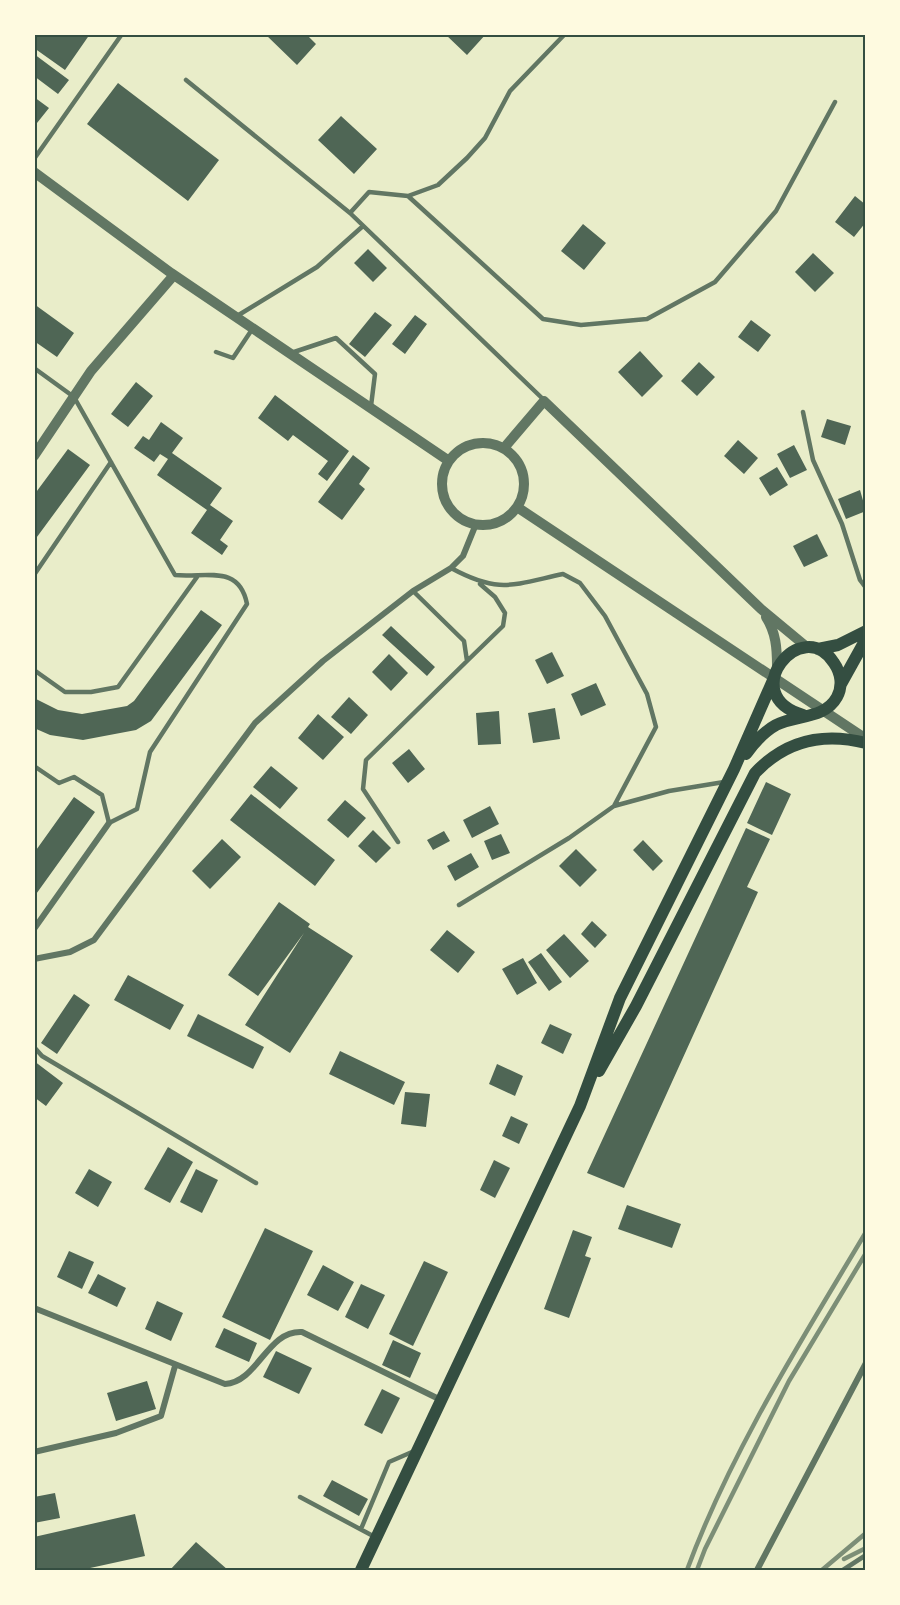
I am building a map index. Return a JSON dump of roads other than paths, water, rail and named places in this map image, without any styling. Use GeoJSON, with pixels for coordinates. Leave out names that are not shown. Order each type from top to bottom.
{"type":"FeatureCollection","features":[{"type":"Feature","properties":{"kind":"main road"},"geometry":{"type":"LineString","coordinates":[[580,1106],[620,998],[728,782],[775,672],[785,656],[796,650],[838,645],[866,631]]}},
{"type":"Feature","properties":{"kind":"main road"},"geometry":{"type":"LineString","coordinates":[[734,769],[754,743],[775,726],[803,715],[814,715],[832,704],[866,639]]}},
{"type":"Feature","properties":{"kind":"main road"},"geometry":{"type":"LineString","coordinates":[[813,648],[835,663],[839,669],[841,684]]}},
{"type":"Feature","properties":{"kind":"main road"},"geometry":{"type":"LineString","coordinates":[[775,672],[774,688],[784,706],[803,715]]}},
{"type":"Feature","properties":{"kind":"main road"},"geometry":{"type":"LineString","coordinates":[[361,1570],[580,1106],[636,1006],[755,773],[770,757],[807,740],[829,738],[866,743]]}},
{"type":"Feature","properties":{"kind":"street"},"geometry":{"type":"LineString","coordinates":[[34,172],[174,275],[449,461]]}},
{"type":"Feature","properties":{"kind":"street"},"geometry":{"type":"LineString","coordinates":[[34,456],[91,371],[174,275]]}},
{"type":"Feature","properties":{"kind":"street"},"geometry":{"type":"LineString","coordinates":[[504,448],[544,400],[761,609],[813,648]]}},
{"type":"Feature","properties":{"kind":"street"},"geometry":{"type":"LineString","coordinates":[[489,443],[504,448],[516,459],[523,475],[523,492],[517,507],[506,518],[492,524],[476,524],[461,518],[450,507],[443,492],[443,476],[449,461],[460,450],[474,444],[489,443]]}},
{"type":"Feature","properties":{"kind":"street"},"geometry":{"type":"LineString","coordinates":[[517,507],[866,739]]}},
{"type":"Feature","properties":{"kind":"street"},"geometry":{"type":"LineString","coordinates":[[34,959],[70,952],[94,940],[255,723],[323,661],[413,591],[451,568],[463,556],[476,524]]}},
{"type":"Feature","properties":{"kind":"street"},"geometry":{"type":"LineString","coordinates":[[761,609],[773,628],[777,646],[775,672]]}},
{"type":"Feature","properties":{"kind":"street"},"geometry":{"type":"LineString","coordinates":[[34,929],[109,823]]}},
{"type":"Feature","properties":{"kind":"street"},"geometry":{"type":"LineString","coordinates":[[34,1308],[175,1366],[217,1382],[230,1384],[239,1380],[264,1352],[286,1335],[302,1332],[441,1400]]}},
{"type":"Feature","properties":{"kind":"street"},"geometry":{"type":"LineString","coordinates":[[757,1570],[866,1363]]}},
{"type":"Feature","properties":{"kind":"street"},"geometry":{"type":"LineString","coordinates":[[34,1452],[116,1433],[161,1416],[175,1366]]}},
{"type":"Feature","properties":{"kind":"lane"},"geometry":{"type":"LineString","coordinates":[[34,159],[122,34]]}},
{"type":"Feature","properties":{"kind":"lane"},"geometry":{"type":"LineString","coordinates":[[350,213],[369,192],[408,196],[438,185],[485,138],[510,91],[565,34]]}},
{"type":"Feature","properties":{"kind":"lane"},"geometry":{"type":"LineString","coordinates":[[186,80],[350,213],[544,400]]}},
{"type":"Feature","properties":{"kind":"lane"},"geometry":{"type":"LineString","coordinates":[[408,196],[543,318],[581,325],[647,319],[715,282],[776,211],[834,102]]}},
{"type":"Feature","properties":{"kind":"lane"},"geometry":{"type":"LineString","coordinates":[[236,317],[317,267],[363,226]]}},
{"type":"Feature","properties":{"kind":"lane"},"geometry":{"type":"LineString","coordinates":[[216,352],[233,358],[253,328]]}},
{"type":"Feature","properties":{"kind":"lane"},"geometry":{"type":"LineString","coordinates":[[290,353],[336,338],[375,374],[371,408]]}},
{"type":"Feature","properties":{"kind":"lane"},"geometry":{"type":"LineString","coordinates":[[34,368],[74,397],[175,575],[197,577],[216,574],[234,579],[244,592],[247,604],[150,752],[137,809],[109,823],[102,795],[74,777],[59,783],[34,766]]}},
{"type":"Feature","properties":{"kind":"lane"},"geometry":{"type":"LineString","coordinates":[[803,412],[813,460],[842,524],[860,580],[866,588]]}},
{"type":"Feature","properties":{"kind":"lane"},"geometry":{"type":"LineString","coordinates":[[34,575],[111,462]]}},
{"type":"Feature","properties":{"kind":"lane"},"geometry":{"type":"LineString","coordinates":[[398,842],[363,789],[366,760],[503,626],[506,613],[495,597],[478,582],[451,568]]}},
{"type":"Feature","properties":{"kind":"lane"},"geometry":{"type":"LineString","coordinates":[[478,582],[502,587],[563,574],[580,583],[605,616],[647,694],[656,727],[614,806]]}},
{"type":"Feature","properties":{"kind":"lane"},"geometry":{"type":"LineString","coordinates":[[34,670],[65,692],[91,692],[118,687],[197,577]]}},
{"type":"Feature","properties":{"kind":"lane"},"geometry":{"type":"LineString","coordinates":[[413,591],[464,641],[467,661]]}},
{"type":"Feature","properties":{"kind":"lane"},"geometry":{"type":"LineString","coordinates":[[459,905],[569,838],[614,806],[669,791],[728,782]]}},
{"type":"Feature","properties":{"kind":"lane"},"geometry":{"type":"LineString","coordinates":[[34,1047],[42,1056],[256,1183]]}},
{"type":"Feature","properties":{"kind":"lane"},"geometry":{"type":"LineString","coordinates":[[361,1529],[389,1462],[418,1450]]}},
{"type":"Feature","properties":{"kind":"lane"},"geometry":{"type":"LineString","coordinates":[[300,1497],[377,1538]]}},
{"type":"Feature","properties":{"kind":"lane"},"geometry":{"type":"LineString","coordinates":[[843,1570],[866,1555]]}},
{"type":"Feature","properties":{"kind":"railway"},"geometry":{"type":"LineString","coordinates":[[687,1570],[724,1482],[746,1440],[792,1355],[866,1232]]}},
{"type":"Feature","properties":{"kind":"railway"},"geometry":{"type":"LineString","coordinates":[[697,1570],[705,1549],[789,1381],[866,1253]]}},
{"type":"Feature","properties":{"kind":"railway"},"geometry":{"type":"LineString","coordinates":[[822,1570],[866,1533]]}},
{"type":"Feature","properties":{"kind":"railway"},"geometry":{"type":"LineString","coordinates":[[844,1559],[866,1548]]}}]}
